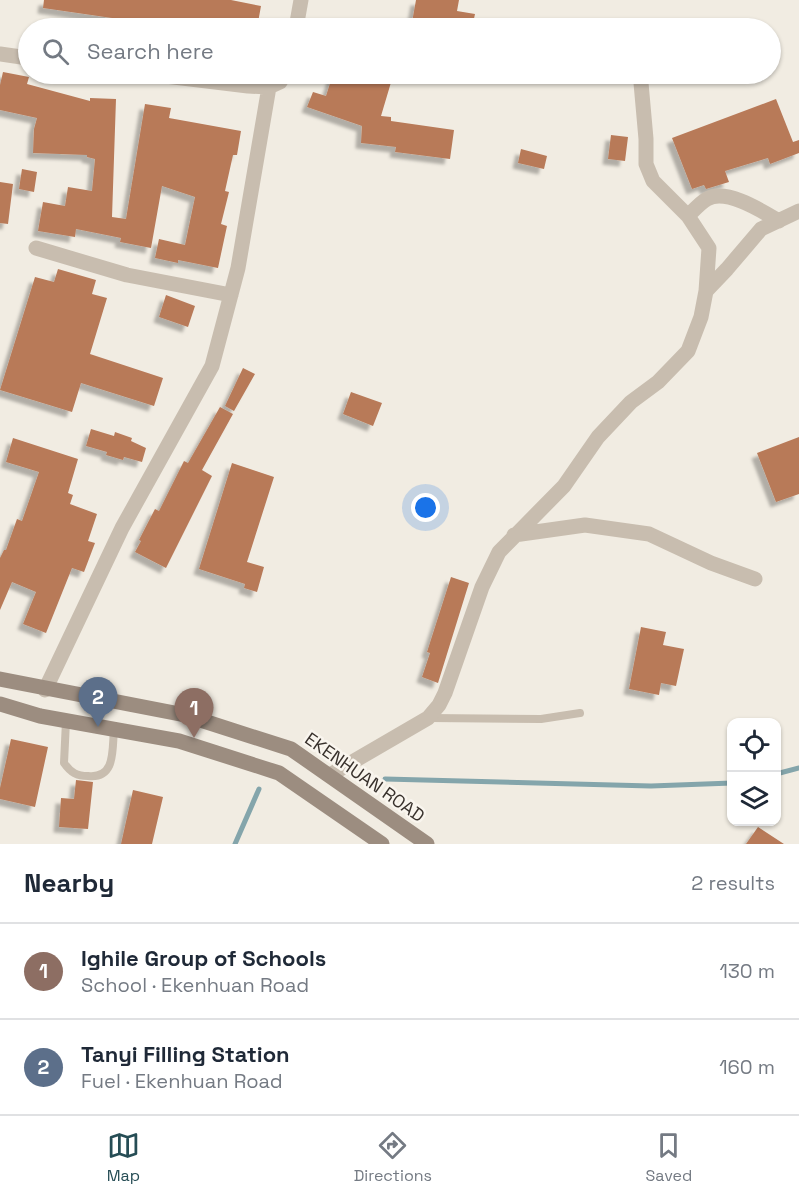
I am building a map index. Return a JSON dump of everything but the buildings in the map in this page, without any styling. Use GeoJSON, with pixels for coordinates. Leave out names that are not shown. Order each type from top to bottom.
{"type":"FeatureCollection","features":[{"type":"Feature","properties":{"kind":"main road","name":"EKENHUAN ROAD"},"geometry":{"type":"LineString","coordinates":[[0,680],[185,715],[291,749],[427,844]]}},
{"type":"Feature","properties":{"kind":"main road"},"geometry":{"type":"LineString","coordinates":[[0,704],[40,716],[179,741],[279,773],[382,844]]}},
{"type":"Feature","properties":{"kind":"street"},"geometry":{"type":"LineString","coordinates":[[298,18],[301,0]]}},
{"type":"Feature","properties":{"kind":"street"},"geometry":{"type":"LineString","coordinates":[[0,54],[18,57]]}},
{"type":"Feature","properties":{"kind":"street"},"geometry":{"type":"LineString","coordinates":[[232,84],[269,87],[276,84]]}},
{"type":"Feature","properties":{"kind":"street"},"geometry":{"type":"LineString","coordinates":[[330,775],[428,718],[439,705],[482,587],[499,552],[564,486],[598,437],[631,402],[658,382],[688,351],[701,317],[706,291],[709,248],[688,216],[653,181],[646,164],[641,84]]}},
{"type":"Feature","properties":{"kind":"street"},"geometry":{"type":"LineString","coordinates":[[45,690],[122,528],[212,366],[238,268],[269,87]]}},
{"type":"Feature","properties":{"kind":"street"},"geometry":{"type":"LineString","coordinates":[[688,216],[708,198],[730,197],[779,221]]}},
{"type":"Feature","properties":{"kind":"street"},"geometry":{"type":"LineString","coordinates":[[706,291],[761,229],[799,212]]}},
{"type":"Feature","properties":{"kind":"street"},"geometry":{"type":"LineString","coordinates":[[36,248],[127,275],[231,295]]}},
{"type":"Feature","properties":{"kind":"street"},"geometry":{"type":"LineString","coordinates":[[514,535],[585,525],[649,534],[754,579]]}},
{"type":"Feature","properties":{"kind":"lane"},"geometry":{"type":"LineString","coordinates":[[428,718],[541,719],[580,713]]}},
{"type":"Feature","properties":{"kind":"lane"},"geometry":{"type":"LineString","coordinates":[[66,721],[64,763],[77,776],[98,777],[106,772],[110,763],[114,729]]}},
{"type":"Feature","properties":{"kind":"waterway"},"geometry":{"type":"LineString","coordinates":[[781,773],[799,768]]}},
{"type":"Feature","properties":{"kind":"waterway"},"geometry":{"type":"LineString","coordinates":[[385,779],[651,786],[727,783]]}},
{"type":"Feature","properties":{"kind":"waterway"},"geometry":{"type":"LineString","coordinates":[[235,844],[259,789]]}},
{"type":"Feature","properties":{"kind":"place","name":"Tanyi Filling Station"},"geometry":{"type":"Point","coordinates":[98,727]}},
{"type":"Feature","properties":{"kind":"place","name":"Ighile Group of Schools"},"geometry":{"type":"Point","coordinates":[194,738]}}]}
